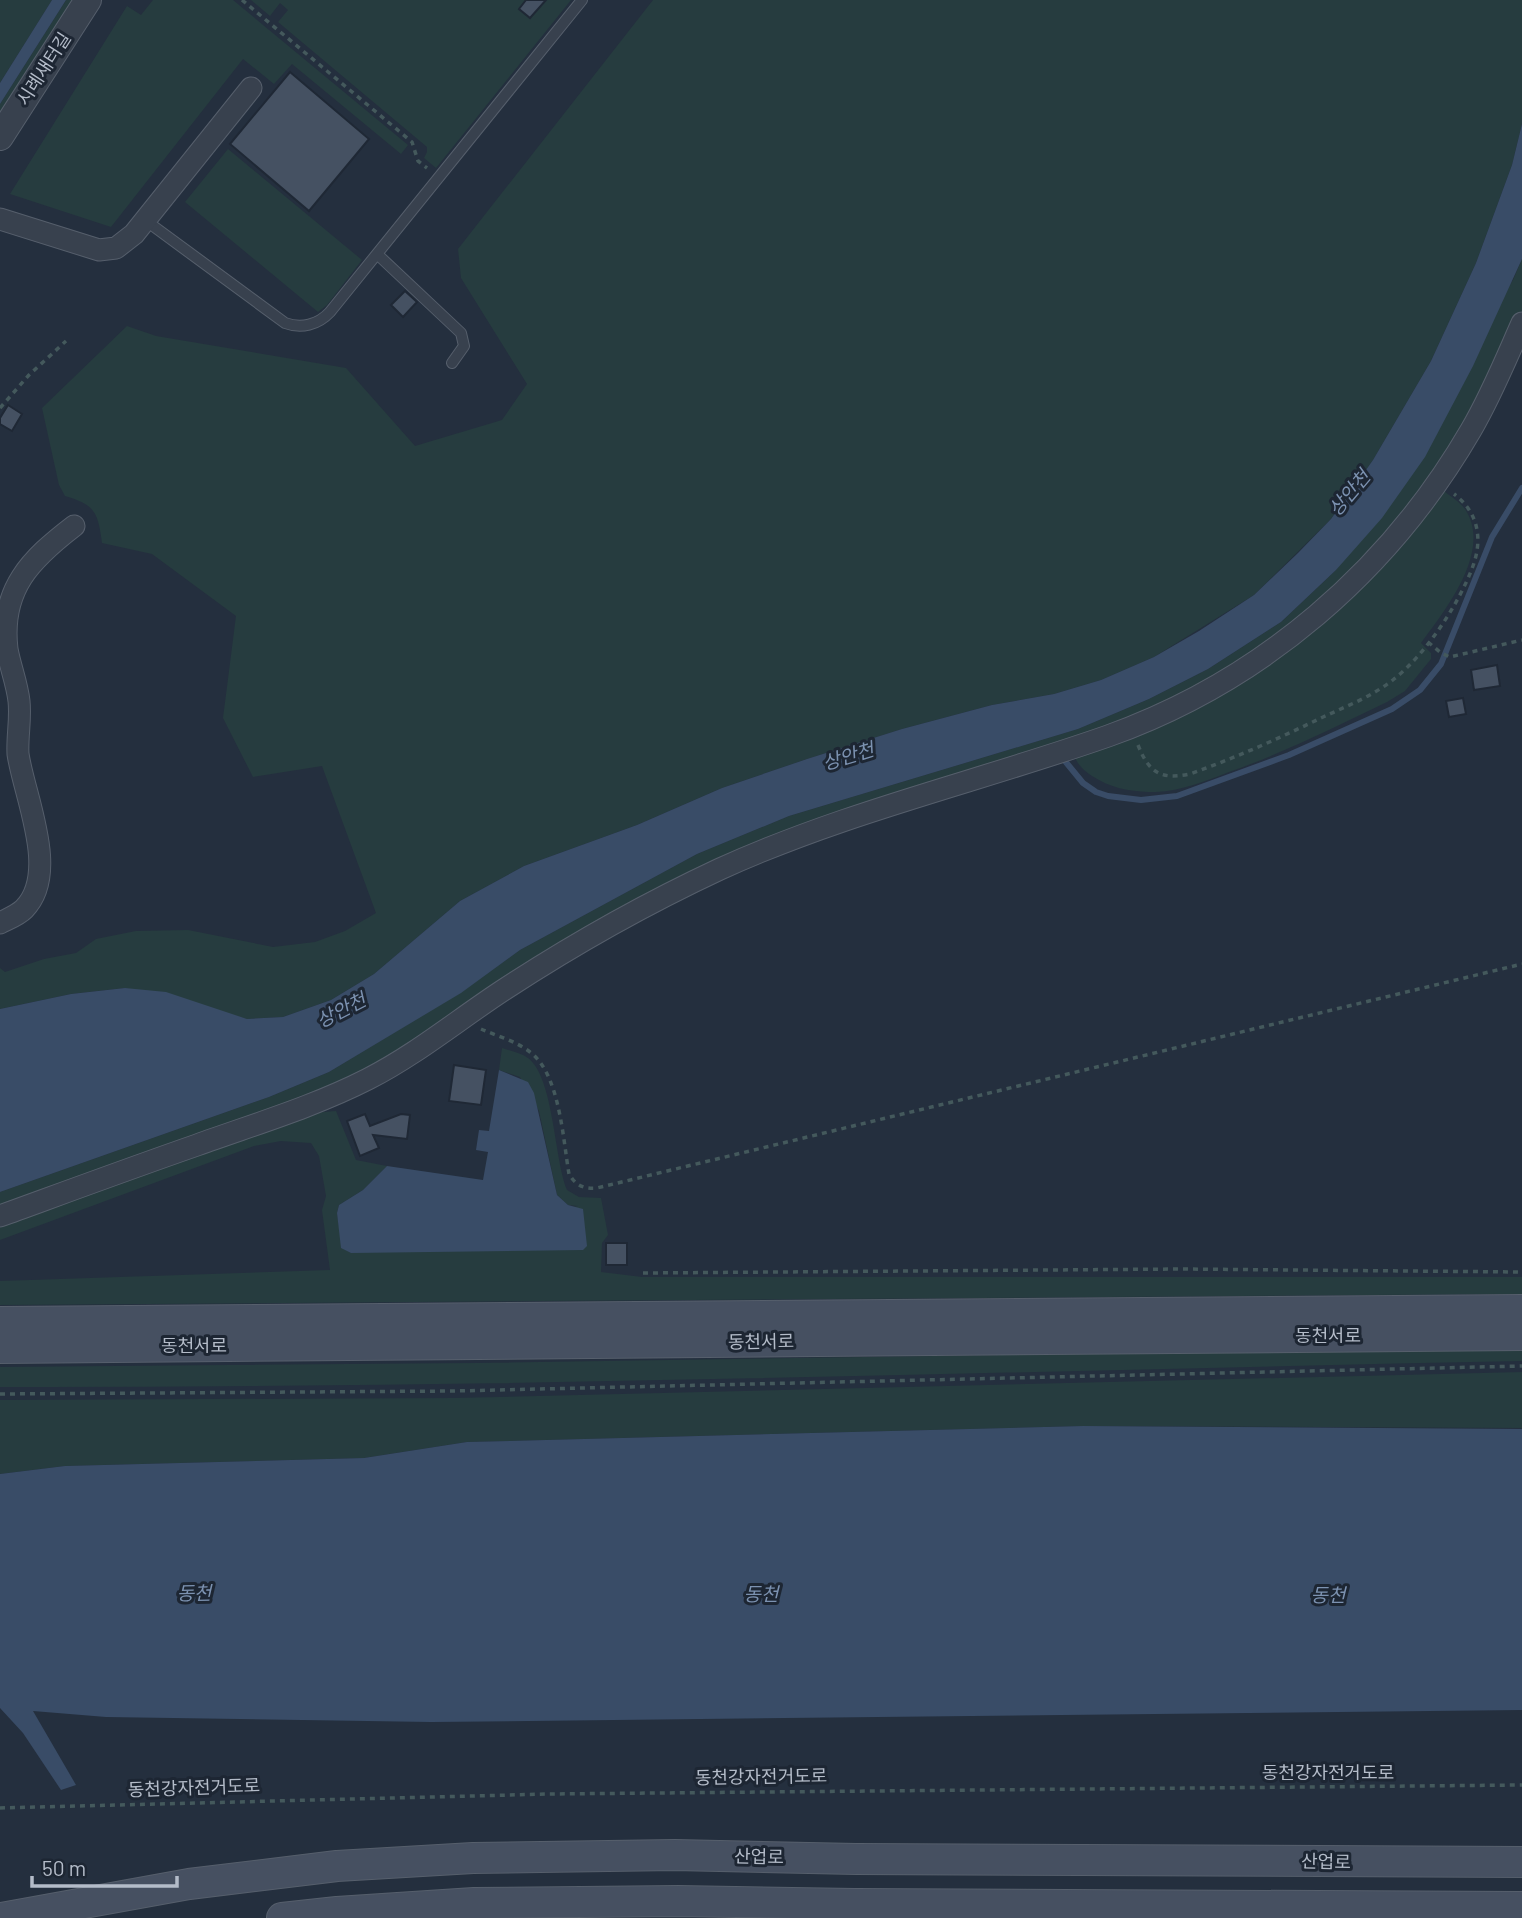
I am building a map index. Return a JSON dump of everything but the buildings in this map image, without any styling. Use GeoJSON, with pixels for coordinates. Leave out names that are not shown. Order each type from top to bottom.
{"type":"FeatureCollection","features":[{"type":"Feature","properties":{"kind":"main road","name":"동천서로"},"geometry":{"type":"LineString","coordinates":[[0,1322],[1522,1310]]}},
{"type":"Feature","properties":{"kind":"main road","name":"동천서로"},"geometry":{"type":"LineString","coordinates":[[0,1348],[1522,1335]]}},
{"type":"Feature","properties":{"kind":"main road","name":"산업로"},"geometry":{"type":"LineString","coordinates":[[1,1918],[189,1884],[337,1866],[472,1858],[675,1855],[856,1859],[1522,1862]]}},
{"type":"Feature","properties":{"kind":"main road"},"geometry":{"type":"LineString","coordinates":[[282,1918],[474,1903],[678,1901],[1522,1907]]}},
{"type":"Feature","properties":{"kind":"street","name":"시례새터길"},"geometry":{"type":"LineString","coordinates":[[0,137],[88,0]]}},
{"type":"Feature","properties":{"kind":"street"},"geometry":{"type":"LineString","coordinates":[[0,219],[105,250],[116,248],[145,220],[251,88]]}},
{"type":"Feature","properties":{"kind":"street"},"geometry":{"type":"LineString","coordinates":[[0,1216],[332,1097],[390,1067],[541,965],[597,932],[744,858],[847,819],[1030,762],[1130,727],[1232,677],[1281,645],[1318,615],[1381,554],[1471,432],[1522,323]]}},
{"type":"Feature","properties":{"kind":"street"},"geometry":{"type":"LineString","coordinates":[[0,923],[24,909],[36,886],[39,869],[37,838],[18,754],[19,700],[7,648],[6,609],[19,576],[50,544],[74,526]]}},
{"type":"Feature","properties":{"kind":"lane"},"geometry":{"type":"LineString","coordinates":[[145,220],[279,319],[292,326],[305,326],[325,318],[582,0]]}},
{"type":"Feature","properties":{"kind":"lane"},"geometry":{"type":"LineString","coordinates":[[377,254],[461,333],[464,346],[452,363]]}},
{"type":"Feature","properties":{"kind":"path"},"geometry":{"type":"LineString","coordinates":[[242,0],[412,142],[420,163],[439,177]]}},
{"type":"Feature","properties":{"kind":"path"},"geometry":{"type":"LineString","coordinates":[[0,408],[29,375],[66,341]]}},
{"type":"Feature","properties":{"kind":"path"},"geometry":{"type":"LineString","coordinates":[[1130,727],[1141,753],[1160,774],[1171,778],[1190,774],[1296,730],[1371,694],[1402,672],[1428,642],[1462,592],[1475,561],[1476,525],[1469,508],[1437,481]]}},
{"type":"Feature","properties":{"kind":"path"},"geometry":{"type":"LineString","coordinates":[[1428,642],[1450,657],[1522,640]]}},
{"type":"Feature","properties":{"kind":"path"},"geometry":{"type":"LineString","coordinates":[[459,1020],[521,1046],[540,1061],[555,1099],[569,1174],[573,1182],[587,1188],[597,1188],[1522,964]]}},
{"type":"Feature","properties":{"kind":"path"},"geometry":{"type":"LineString","coordinates":[[643,1273],[1168,1269],[1522,1272]]}},
{"type":"Feature","properties":{"kind":"path"},"geometry":{"type":"LineString","coordinates":[[0,1394],[454,1391],[1522,1366]]}},
{"type":"Feature","properties":{"kind":"path","name":"동천강자전거도로"},"geometry":{"type":"LineString","coordinates":[[0,1808],[576,1793],[1522,1785]]}},
{"type":"Feature","properties":{"kind":"green space"},"geometry":{"type":"Polygon","coordinates":[[[0,0],[52,0],[0,83],[0,0]]]}},
{"type":"Feature","properties":{"kind":"green space"},"geometry":{"type":"Polygon","coordinates":[[[66,0],[74,0],[0,116],[0,104],[66,0]]]}},
{"type":"Feature","properties":{"kind":"green space"},"geometry":{"type":"Polygon","coordinates":[[[153,0],[233,0],[408,145],[401,154],[292,64],[274,84],[243,59],[111,227],[10,194],[127,6],[141,15],[153,0]]]}},
{"type":"Feature","properties":{"kind":"green space"},"geometry":{"type":"Polygon","coordinates":[[[251,0],[571,0],[436,168],[424,158],[427,147],[278,22],[288,10],[280,3],[270,16],[251,0]]]}},
{"type":"Feature","properties":{"kind":"green space"},"geometry":{"type":"Polygon","coordinates":[[[653,0],[1522,0],[1522,124],[1512,165],[1476,263],[1431,361],[1373,460],[1331,519],[1254,595],[1154,657],[1101,680],[1054,694],[992,705],[902,729],[807,759],[722,788],[637,825],[524,866],[460,901],[374,974],[331,1000],[283,1017],[247,1019],[125,988],[71,994],[0,1009],[0,968],[5,972],[44,959],[76,953],[96,939],[136,931],[188,930],[273,947],[315,942],[345,931],[376,913],[322,766],[253,777],[223,718],[236,616],[152,554],[102,543],[99,524],[93,511],[83,503],[65,496],[59,485],[42,408],[127,326],[156,336],[346,368],[415,446],[502,420],[527,384],[461,278],[458,249],[653,0]]]}},
{"type":"Feature","properties":{"kind":"green space"},"geometry":{"type":"Polygon","coordinates":[[[228,149],[362,260],[327,305],[318,312],[185,202],[228,149]]]}},
{"type":"Feature","properties":{"kind":"green space"},"geometry":{"type":"Polygon","coordinates":[[[1522,259],[1522,311],[1490,383],[1405,517],[1280,638],[1146,716],[856,811],[487,995],[350,1080],[0,1212],[0,1192],[269,1097],[329,1072],[460,993],[520,950],[697,854],[789,816],[1078,729],[1149,699],[1208,669],[1281,622],[1336,570],[1513,280],[1522,259]]]}},
{"type":"Feature","properties":{"kind":"green space"},"geometry":{"type":"Polygon","coordinates":[[[1444,491],[1465,509],[1472,525],[1470,561],[1453,597],[1421,643],[1431,653],[1431,659],[1405,691],[1289,748],[1184,788],[1156,792],[1127,790],[1099,780],[1080,766],[1074,753],[1208,698],[1444,491]]]}},
{"type":"Feature","properties":{"kind":"green space"},"geometry":{"type":"Polygon","coordinates":[[[502,1048],[528,1058],[537,1068],[548,1100],[567,1190],[579,1197],[601,1198],[608,1235],[602,1243],[601,1272],[642,1277],[1522,1277],[1522,1294],[0,1305],[0,1281],[330,1270],[322,1210],[326,1196],[319,1156],[311,1143],[281,1141],[254,1146],[0,1240],[0,1222],[311,1113],[336,1111],[356,1160],[387,1166],[363,1190],[339,1205],[337,1213],[342,1248],[351,1253],[578,1206],[568,1205],[557,1195],[539,1111],[520,1077],[499,1070],[502,1048]]]}},
{"type":"Feature","properties":{"kind":"green space"},"geometry":{"type":"Polygon","coordinates":[[[1522,1347],[1522,1361],[571,1382],[0,1387],[0,1367],[475,1363],[1522,1347]]]}},
{"type":"Feature","properties":{"kind":"green space"},"geometry":{"type":"Polygon","coordinates":[[[1522,1372],[1522,1428],[1083,1426],[467,1442],[364,1458],[65,1466],[0,1474],[0,1400],[454,1398],[1522,1372]]]}},
{"type":"Feature","properties":{"kind":"water"},"geometry":{"type":"Polygon","coordinates":[[[52,0],[66,0],[0,104],[0,83],[52,0]]]}},
{"type":"Feature","properties":{"kind":"water","name":"상안천"},"geometry":{"type":"Polygon","coordinates":[[[1522,124],[1522,259],[1473,366],[1425,457],[1382,518],[1336,570],[1281,622],[1208,669],[1149,699],[1078,729],[789,816],[697,854],[520,950],[461,993],[329,1072],[269,1097],[0,1192],[0,1009],[71,994],[125,988],[166,992],[247,1019],[283,1017],[331,1000],[374,974],[460,901],[524,866],[637,825],[722,788],[807,759],[902,729],[992,705],[1054,694],[1101,680],[1154,657],[1254,595],[1331,519],[1373,460],[1431,361],[1476,263],[1512,165],[1522,124]]]}},
{"type":"Feature","properties":{"kind":"water"},"geometry":{"type":"Polygon","coordinates":[[[499,1070],[528,1082],[534,1093],[557,1195],[568,1205],[583,1209],[587,1246],[583,1250],[351,1253],[341,1248],[337,1213],[339,1205],[363,1190],[387,1166],[483,1180],[488,1152],[476,1150],[479,1130],[489,1131],[499,1070]]]}},
{"type":"Feature","properties":{"kind":"water","name":"동천"},"geometry":{"type":"Polygon","coordinates":[[[1083,1426],[1522,1429],[1522,1710],[431,1722],[106,1717],[33,1711],[76,1785],[61,1790],[23,1733],[0,1708],[0,1474],[65,1466],[364,1458],[467,1442],[1083,1426]]]}},
{"type":"Feature","properties":{"kind":"waterway"},"geometry":{"type":"LineString","coordinates":[[1065,761],[1083,783],[1108,796],[1141,800],[1177,796],[1289,755],[1392,709],[1420,690],[1441,664],[1492,537],[1522,488]]}}]}
